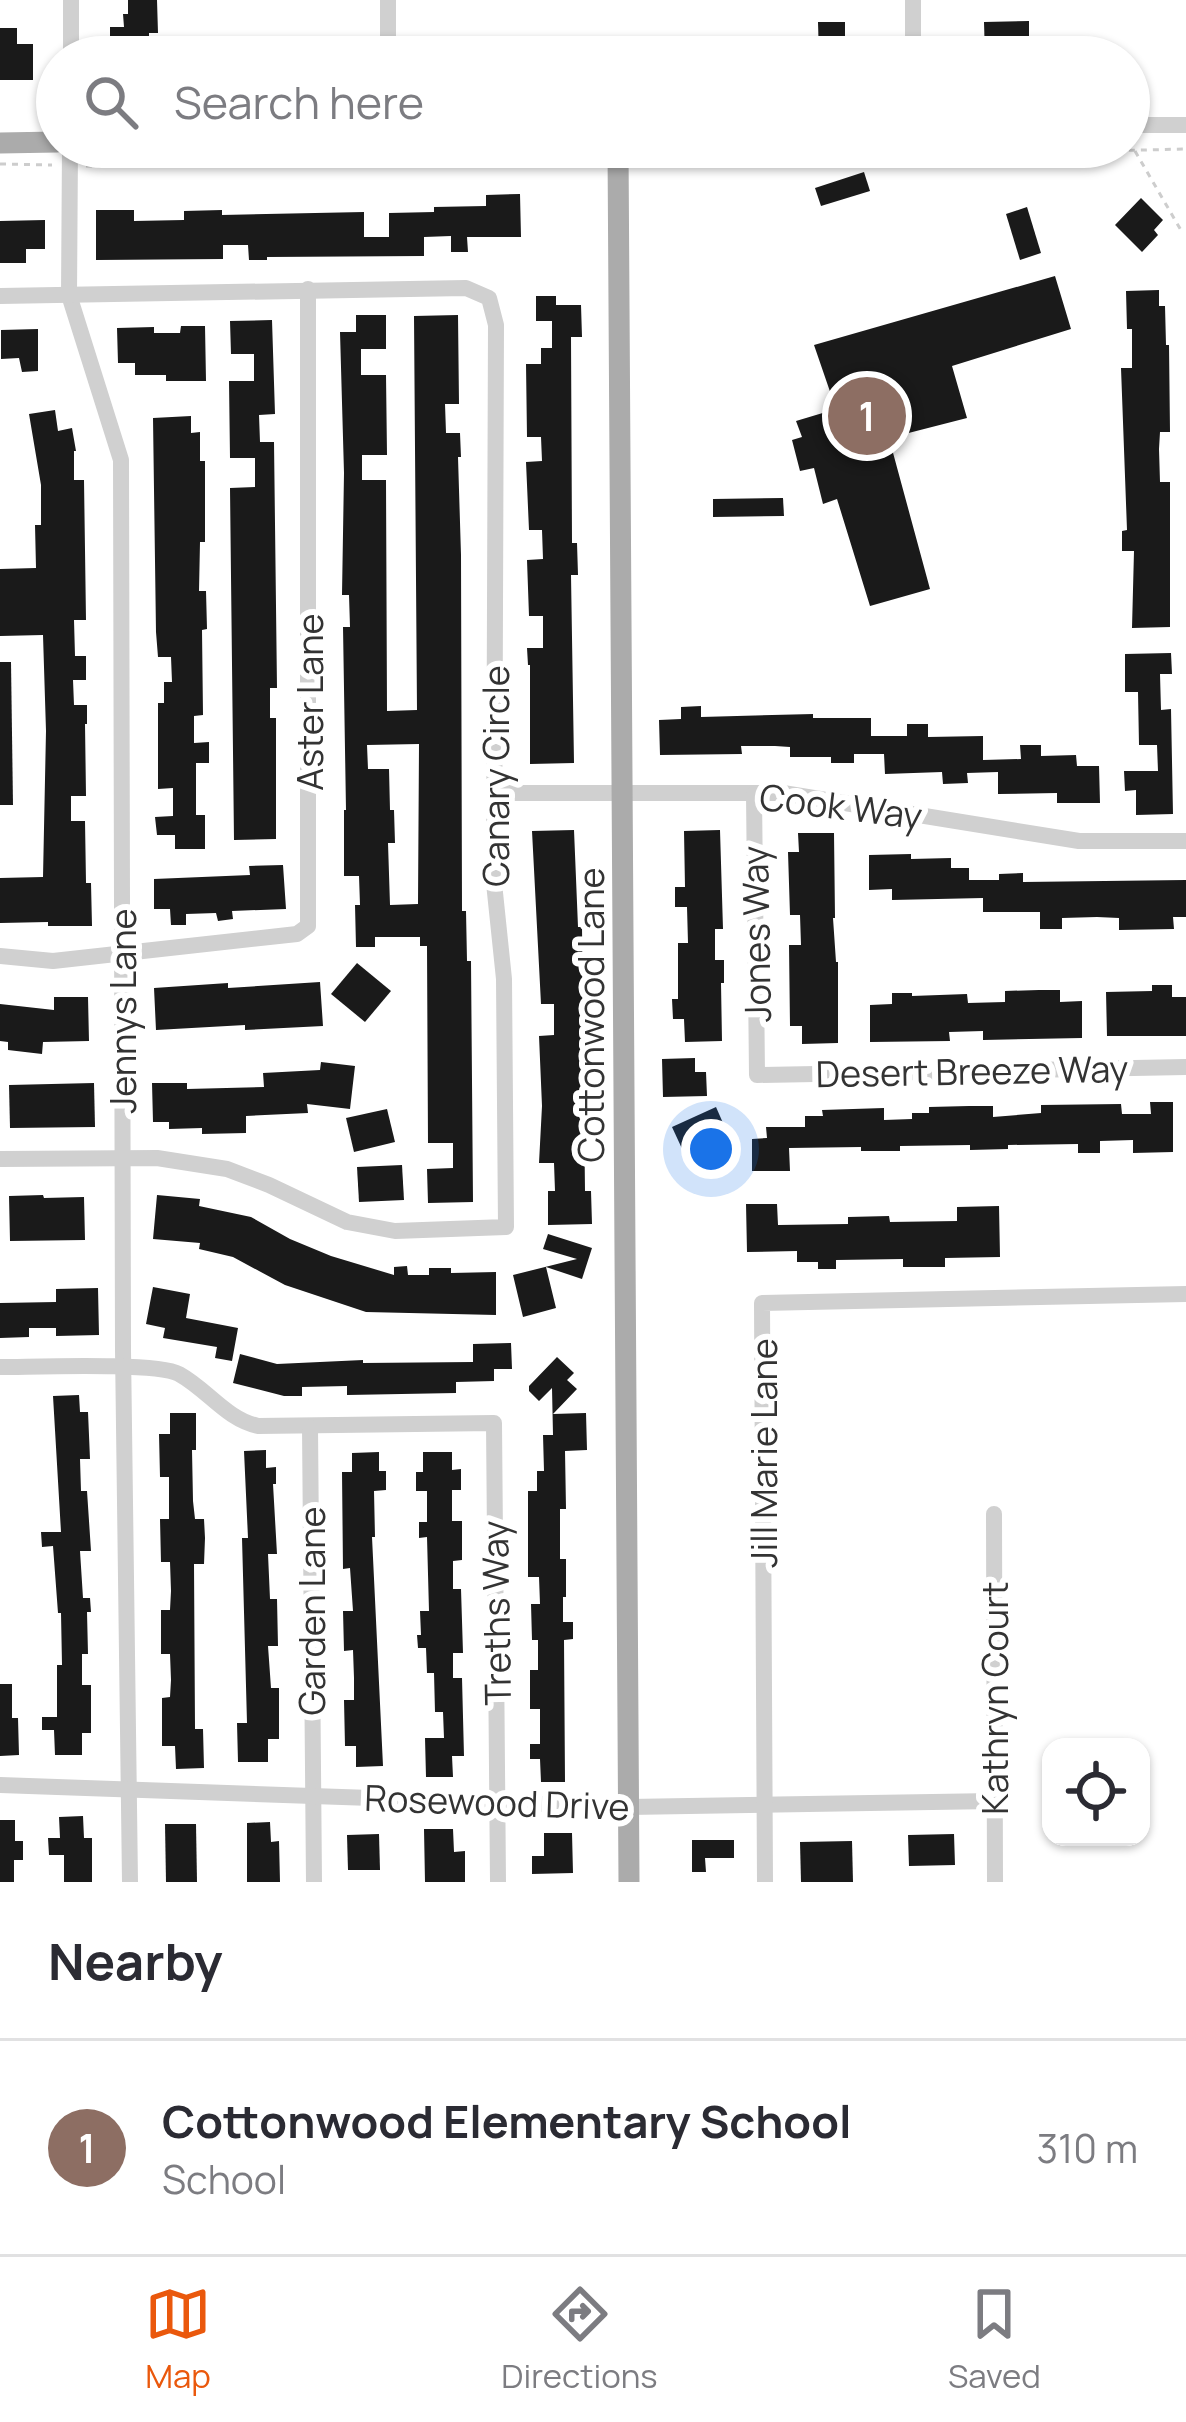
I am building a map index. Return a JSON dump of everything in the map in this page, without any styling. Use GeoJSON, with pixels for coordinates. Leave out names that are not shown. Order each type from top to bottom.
{"type":"FeatureCollection","features":[{"type":"Feature","properties":{"kind":"main road"},"geometry":{"type":"LineString","coordinates":[[0,143],[36,142]]}},
{"type":"Feature","properties":{"kind":"main road","name":"Cottonwood Lane"},"geometry":{"type":"LineString","coordinates":[[617,168],[629,1882]]}},
{"type":"Feature","properties":{"kind":"street"},"geometry":{"type":"LineString","coordinates":[[70,36],[71,0]]}},
{"type":"Feature","properties":{"kind":"street"},"geometry":{"type":"LineString","coordinates":[[386,36],[388,0]]}},
{"type":"Feature","properties":{"kind":"street"},"geometry":{"type":"LineString","coordinates":[[913,36],[914,0]]}},
{"type":"Feature","properties":{"kind":"street"},"geometry":{"type":"LineString","coordinates":[[1150,125],[1186,125]]}},
{"type":"Feature","properties":{"kind":"street","name":"Jennys Lane"},"geometry":{"type":"LineString","coordinates":[[70,168],[69,295],[121,460],[130,1882]]}},
{"type":"Feature","properties":{"kind":"street","name":"Canary Circle"},"geometry":{"type":"LineString","coordinates":[[0,296],[466,288],[489,298],[496,325],[494,883],[504,979],[506,1227],[395,1231],[347,1222],[227,1169],[157,1158],[0,1159]]}},
{"type":"Feature","properties":{"kind":"street","name":"Aster Lane"},"geometry":{"type":"LineString","coordinates":[[123,952],[297,934],[308,926],[308,290]]}},
{"type":"Feature","properties":{"kind":"street","name":"Cook Way"},"geometry":{"type":"LineString","coordinates":[[495,793],[783,794],[1079,841],[1186,841]]}},
{"type":"Feature","properties":{"kind":"street","name":"Jones Way"},"geometry":{"type":"LineString","coordinates":[[754,794],[758,1075]]}},
{"type":"Feature","properties":{"kind":"street"},"geometry":{"type":"LineString","coordinates":[[0,956],[53,961],[123,952]]}},
{"type":"Feature","properties":{"kind":"street","name":"Desert Breeze Way"},"geometry":{"type":"LineString","coordinates":[[758,1075],[1186,1067]]}},
{"type":"Feature","properties":{"kind":"street","name":"Jill Marie Lane"},"geometry":{"type":"LineString","coordinates":[[766,1882],[762,1303],[1186,1294]]}},
{"type":"Feature","properties":{"kind":"street"},"geometry":{"type":"LineString","coordinates":[[0,1367],[175,1371],[246,1423],[310,1427]]}},
{"type":"Feature","properties":{"kind":"street","name":"Treths Way"},"geometry":{"type":"LineString","coordinates":[[310,1427],[494,1423],[498,1882]]}},
{"type":"Feature","properties":{"kind":"street","name":"Garden Lane"},"geometry":{"type":"LineString","coordinates":[[310,1427],[314,1882]]}},
{"type":"Feature","properties":{"kind":"street","name":"Kathryn Court"},"geometry":{"type":"LineString","coordinates":[[994,1514],[995,1882]]}},
{"type":"Feature","properties":{"kind":"street","name":"Rosewood Drive"},"geometry":{"type":"LineString","coordinates":[[0,1785],[628,1807],[994,1801]]}},
{"type":"Feature","properties":{"kind":"path"},"geometry":{"type":"LineString","coordinates":[[1150,150],[1186,149]]}},
{"type":"Feature","properties":{"kind":"path"},"geometry":{"type":"LineString","coordinates":[[0,164],[36,160]]}},
{"type":"Feature","properties":{"kind":"path"},"geometry":{"type":"LineString","coordinates":[[1145,168],[1182,232]]}},
{"type":"Feature","properties":{"kind":"building"},"geometry":{"type":"Polygon","coordinates":[[[128,0],[157,0],[158,33],[110,36],[110,27],[124,27],[123,14],[128,14],[128,0]]]}},
{"type":"Feature","properties":{"kind":"building"},"geometry":{"type":"Polygon","coordinates":[[[1029,21],[1029,36],[984,36],[984,22],[1029,21]]]}},
{"type":"Feature","properties":{"kind":"building"},"geometry":{"type":"Polygon","coordinates":[[[818,22],[845,22],[845,36],[818,36],[818,22]]]}},
{"type":"Feature","properties":{"kind":"building"},"geometry":{"type":"Polygon","coordinates":[[[0,28],[17,28],[17,44],[33,44],[33,80],[0,80],[0,28]]]}},
{"type":"Feature","properties":{"kind":"building"},"geometry":{"type":"Polygon","coordinates":[[[864,172],[870,191],[821,206],[815,188],[864,172]]]}},
{"type":"Feature","properties":{"kind":"building"},"geometry":{"type":"Polygon","coordinates":[[[520,194],[521,237],[467,237],[468,252],[451,252],[451,236],[424,237],[424,256],[249,260],[248,245],[223,245],[223,259],[96,260],[96,210],[134,210],[134,221],[184,220],[184,211],[222,210],[222,215],[364,212],[364,237],[389,237],[389,213],[486,206],[486,195],[520,194]]]}},
{"type":"Feature","properties":{"kind":"building"},"geometry":{"type":"Polygon","coordinates":[[[1141,198],[1163,220],[1154,230],[1158,235],[1142,252],[1115,225],[1141,198]]]}},
{"type":"Feature","properties":{"kind":"building"},"geometry":{"type":"Polygon","coordinates":[[[1027,207],[1041,253],[1020,260],[1006,214],[1027,207]]]}},
{"type":"Feature","properties":{"kind":"building"},"geometry":{"type":"Polygon","coordinates":[[[45,220],[45,249],[26,249],[26,263],[0,263],[0,221],[45,220]]]}},
{"type":"Feature","properties":{"kind":"building"},"geometry":{"type":"Polygon","coordinates":[[[1055,276],[1071,329],[952,366],[967,418],[889,438],[930,589],[870,606],[837,499],[823,504],[814,468],[800,471],[792,440],[802,437],[796,421],[836,409],[814,345],[1055,276]]]}},
{"type":"Feature","properties":{"kind":"building"},"geometry":{"type":"Polygon","coordinates":[[[1159,290],[1169,345],[1170,432],[1160,432],[1159,449],[1160,482],[1170,482],[1170,627],[1132,628],[1134,551],[1122,551],[1122,531],[1127,530],[1121,368],[1132,368],[1126,291],[1159,290]]]}},
{"type":"Feature","properties":{"kind":"building"},"geometry":{"type":"Polygon","coordinates":[[[536,296],[556,296],[556,305],[581,305],[582,337],[571,337],[572,543],[577,543],[578,575],[571,575],[574,763],[530,764],[527,648],[543,648],[543,616],[529,616],[527,560],[543,559],[542,530],[529,530],[526,462],[542,461],[541,437],[527,437],[526,364],[541,364],[541,348],[552,348],[552,321],[536,321],[536,296]]]}},
{"type":"Feature","properties":{"kind":"building"},"geometry":{"type":"Polygon","coordinates":[[[356,315],[386,315],[386,349],[361,349],[361,375],[386,375],[387,455],[362,455],[362,480],[386,480],[387,711],[417,710],[414,316],[458,315],[459,404],[445,404],[446,433],[460,433],[461,457],[462,911],[466,911],[467,961],[471,961],[473,1202],[428,1203],[427,1169],[453,1168],[453,1143],[428,1143],[427,946],[420,946],[420,937],[375,937],[375,947],[356,947],[359,876],[344,876],[343,627],[350,627],[349,595],[342,595],[340,332],[356,332],[356,315]],[[419,744],[367,745],[368,769],[389,769],[395,843],[388,843],[390,905],[418,904],[419,744]]]}},
{"type":"Feature","properties":{"kind":"building"},"geometry":{"type":"Polygon","coordinates":[[[272,320],[275,414],[259,415],[260,442],[274,442],[277,688],[270,688],[270,718],[276,718],[276,839],[234,840],[230,488],[255,487],[255,458],[230,458],[229,381],[254,381],[254,354],[231,354],[230,321],[272,320]]]}},
{"type":"Feature","properties":{"kind":"building"},"geometry":{"type":"Polygon","coordinates":[[[181,326],[205,326],[206,381],[135,375],[135,363],[118,363],[117,328],[154,327],[154,333],[180,333],[181,326]]]}},
{"type":"Feature","properties":{"kind":"building"},"geometry":{"type":"Polygon","coordinates":[[[38,329],[38,371],[22,372],[19,358],[1,359],[1,330],[38,329]]]}},
{"type":"Feature","properties":{"kind":"building"},"geometry":{"type":"Polygon","coordinates":[[[55,410],[58,431],[72,428],[74,480],[84,480],[86,620],[74,620],[75,656],[86,656],[86,680],[73,680],[74,705],[87,705],[86,796],[71,796],[71,821],[85,821],[92,926],[0,923],[0,878],[43,877],[43,635],[0,636],[0,569],[36,568],[41,485],[29,414],[55,410]]]}},
{"type":"Feature","properties":{"kind":"building"},"geometry":{"type":"Polygon","coordinates":[[[191,416],[191,433],[200,432],[200,461],[205,461],[205,542],[200,542],[199,591],[206,591],[207,629],[202,630],[203,715],[194,716],[194,743],[209,742],[209,763],[196,763],[196,815],[205,815],[205,849],[175,849],[175,835],[157,835],[155,817],[173,816],[173,788],[158,789],[158,703],[164,703],[164,682],[172,682],[171,657],[158,657],[156,632],[153,418],[191,416]]]}},
{"type":"Feature","properties":{"kind":"building"},"geometry":{"type":"Polygon","coordinates":[[[783,498],[784,516],[713,517],[713,499],[783,498]]]}},
{"type":"Feature","properties":{"kind":"building"},"geometry":{"type":"Polygon","coordinates":[[[1171,653],[1172,674],[1160,674],[1161,710],[1171,709],[1173,814],[1136,815],[1136,790],[1125,791],[1124,771],[1158,771],[1157,745],[1139,745],[1138,692],[1125,692],[1125,654],[1171,653]]]}},
{"type":"Feature","properties":{"kind":"building"},"geometry":{"type":"Polygon","coordinates":[[[0,662],[11,662],[13,805],[0,805],[0,662]]]}},
{"type":"Feature","properties":{"kind":"building"},"geometry":{"type":"Polygon","coordinates":[[[701,706],[701,717],[813,714],[813,718],[871,718],[871,736],[907,736],[907,724],[928,724],[928,737],[983,736],[983,760],[1021,759],[1020,745],[1041,745],[1041,756],[1076,755],[1077,766],[1099,766],[1100,803],[1057,803],[1057,793],[998,794],[998,772],[967,773],[968,783],[943,784],[942,772],[885,774],[884,754],[854,754],[854,763],[831,763],[831,757],[790,757],[790,747],[775,746],[741,746],[742,754],[660,755],[659,720],[681,719],[681,707],[701,706]]]}},
{"type":"Feature","properties":{"kind":"building"},"geometry":{"type":"Polygon","coordinates":[[[574,830],[578,927],[582,927],[585,1191],[591,1191],[592,1224],[548,1225],[548,1191],[555,1191],[554,1163],[539,1163],[539,1036],[554,1035],[554,1004],[541,1004],[532,831],[574,830]]]}},
{"type":"Feature","properties":{"kind":"building"},"geometry":{"type":"Polygon","coordinates":[[[720,830],[723,929],[715,929],[715,960],[724,960],[722,1041],[685,1042],[684,1019],[673,1019],[672,999],[678,999],[678,943],[688,943],[687,907],[675,907],[675,887],[685,887],[684,831],[720,830]]]}},
{"type":"Feature","properties":{"kind":"building"},"geometry":{"type":"Polygon","coordinates":[[[798,833],[834,833],[838,1043],[802,1044],[802,1026],[790,1026],[789,945],[801,945],[800,915],[790,915],[788,852],[799,852],[798,833]]]}},
{"type":"Feature","properties":{"kind":"building"},"geometry":{"type":"Polygon","coordinates":[[[911,854],[911,859],[951,858],[951,868],[969,868],[969,880],[999,880],[999,874],[1023,873],[1023,882],[1186,880],[1186,917],[1173,917],[1174,929],[1119,930],[1119,918],[1097,917],[1062,918],[1062,929],[1040,929],[1040,912],[983,912],[983,898],[892,900],[892,889],[869,890],[869,855],[911,854]]]}},
{"type":"Feature","properties":{"kind":"building"},"geometry":{"type":"Polygon","coordinates":[[[283,865],[286,909],[232,911],[233,919],[218,921],[216,913],[186,914],[186,925],[171,925],[170,909],[154,909],[154,879],[250,875],[249,866],[283,865]]]}},
{"type":"Feature","properties":{"kind":"building"},"geometry":{"type":"Polygon","coordinates":[[[357,963],[391,991],[365,1022],[331,994],[357,963]]]}},
{"type":"Feature","properties":{"kind":"building"},"geometry":{"type":"Polygon","coordinates":[[[320,982],[323,1026],[156,1030],[154,988],[320,982]]]}},
{"type":"Feature","properties":{"kind":"building"},"geometry":{"type":"Polygon","coordinates":[[[1152,985],[1172,985],[1172,997],[1186,997],[1186,1036],[1107,1036],[1106,992],[1152,991],[1152,985]]]}},
{"type":"Feature","properties":{"kind":"building"},"geometry":{"type":"Polygon","coordinates":[[[1060,990],[1060,1002],[1082,1001],[1082,1038],[983,1040],[983,1031],[949,1032],[950,1041],[870,1042],[870,1005],[892,1004],[892,993],[967,994],[968,1003],[1005,1002],[1005,991],[1060,990]]]}},
{"type":"Feature","properties":{"kind":"building"},"geometry":{"type":"Polygon","coordinates":[[[54,997],[88,997],[89,1041],[43,1042],[42,1054],[8,1050],[8,1042],[0,1041],[0,1004],[54,1010],[54,997]]]}},
{"type":"Feature","properties":{"kind":"building"},"geometry":{"type":"Polygon","coordinates":[[[695,1058],[695,1072],[706,1072],[707,1096],[663,1097],[662,1059],[695,1058]]]}},
{"type":"Feature","properties":{"kind":"building"},"geometry":{"type":"Polygon","coordinates":[[[321,1062],[355,1066],[350,1109],[307,1104],[308,1113],[246,1116],[246,1133],[202,1134],[202,1128],[169,1129],[169,1122],[153,1122],[152,1083],[187,1083],[187,1089],[264,1087],[263,1073],[320,1070],[321,1062]]]}},
{"type":"Feature","properties":{"kind":"building"},"geometry":{"type":"Polygon","coordinates":[[[94,1083],[95,1127],[10,1128],[9,1085],[94,1083]]]}},
{"type":"Feature","properties":{"kind":"building"},"geometry":{"type":"Polygon","coordinates":[[[1150,1102],[1173,1102],[1173,1152],[1133,1153],[1133,1140],[1100,1141],[1100,1153],[1078,1153],[1078,1144],[970,1150],[970,1145],[900,1146],[900,1151],[789,1148],[790,1171],[752,1171],[752,1139],[767,1138],[766,1127],[805,1127],[805,1116],[823,1116],[822,1110],[884,1108],[884,1120],[912,1119],[912,1113],[929,1113],[929,1107],[993,1106],[993,1117],[1041,1113],[1041,1105],[1121,1104],[1122,1114],[1151,1114],[1150,1102]]]}},
{"type":"Feature","properties":{"kind":"building"},"geometry":{"type":"Polygon","coordinates":[[[716,1107],[733,1146],[690,1166],[672,1127],[716,1107]]]}},
{"type":"Feature","properties":{"kind":"building"},"geometry":{"type":"Polygon","coordinates":[[[387,1109],[395,1142],[354,1152],[346,1118],[387,1109]]]}},
{"type":"Feature","properties":{"kind":"building"},"geometry":{"type":"Polygon","coordinates":[[[402,1165],[404,1200],[359,1202],[357,1167],[402,1165]]]}},
{"type":"Feature","properties":{"kind":"building"},"geometry":{"type":"Polygon","coordinates":[[[157,1195],[200,1199],[199,1206],[251,1217],[331,1256],[394,1275],[394,1267],[407,1266],[408,1275],[429,1275],[429,1268],[451,1268],[451,1273],[496,1272],[496,1315],[366,1312],[285,1285],[233,1257],[199,1249],[200,1243],[153,1239],[157,1195]]]}},
{"type":"Feature","properties":{"kind":"building"},"geometry":{"type":"Polygon","coordinates":[[[9,1196],[84,1197],[85,1240],[10,1241],[9,1196]]]}},
{"type":"Feature","properties":{"kind":"building"},"geometry":{"type":"Polygon","coordinates":[[[746,1204],[777,1204],[778,1225],[848,1224],[848,1217],[889,1216],[890,1222],[957,1221],[957,1207],[999,1206],[1000,1257],[945,1258],[945,1267],[903,1267],[903,1259],[836,1260],[836,1269],[818,1269],[818,1262],[797,1262],[797,1251],[747,1252],[746,1204]]]}},
{"type":"Feature","properties":{"kind":"building"},"geometry":{"type":"Polygon","coordinates":[[[548,1234],[592,1248],[582,1279],[546,1267],[556,1308],[523,1317],[513,1275],[577,1259],[543,1249],[548,1234]]]}},
{"type":"Feature","properties":{"kind":"building"},"geometry":{"type":"Polygon","coordinates":[[[153,1287],[190,1294],[186,1318],[238,1328],[232,1361],[215,1358],[217,1347],[163,1338],[165,1328],[146,1324],[153,1287]]]}},
{"type":"Feature","properties":{"kind":"building"},"geometry":{"type":"Polygon","coordinates":[[[98,1288],[99,1335],[56,1336],[56,1328],[29,1328],[29,1337],[0,1338],[0,1303],[56,1302],[56,1289],[98,1288]]]}},
{"type":"Feature","properties":{"kind":"building"},"geometry":{"type":"Polygon","coordinates":[[[511,1343],[512,1369],[494,1369],[494,1381],[456,1382],[456,1393],[347,1395],[347,1386],[302,1387],[302,1396],[284,1396],[233,1383],[240,1354],[277,1364],[473,1362],[473,1344],[511,1343]]]}},
{"type":"Feature","properties":{"kind":"building"},"geometry":{"type":"Polygon","coordinates":[[[557,1357],[574,1373],[567,1380],[577,1389],[553,1414],[586,1413],[587,1450],[565,1451],[566,1509],[560,1509],[560,1559],[566,1559],[563,1622],[573,1622],[573,1639],[564,1640],[565,1782],[541,1782],[540,1759],[530,1759],[530,1744],[540,1744],[540,1709],[530,1709],[530,1670],[538,1670],[531,1604],[540,1604],[539,1577],[528,1577],[528,1491],[537,1491],[537,1471],[544,1471],[543,1435],[553,1435],[552,1388],[539,1401],[529,1386],[557,1357]]]}},
{"type":"Feature","properties":{"kind":"building"},"geometry":{"type":"Polygon","coordinates":[[[79,1395],[80,1412],[88,1412],[90,1459],[80,1459],[91,1551],[80,1551],[83,1598],[90,1598],[91,1612],[87,1612],[88,1654],[82,1654],[82,1685],[91,1685],[91,1733],[82,1733],[82,1755],[55,1755],[54,1730],[42,1730],[42,1717],[57,1717],[61,1613],[53,1546],[42,1547],[41,1532],[61,1532],[53,1396],[79,1395]]]}},
{"type":"Feature","properties":{"kind":"building"},"geometry":{"type":"Polygon","coordinates":[[[170,1413],[196,1413],[193,1501],[195,1519],[204,1519],[205,1538],[204,1564],[194,1564],[195,1729],[203,1729],[204,1768],[176,1769],[175,1746],[162,1746],[162,1698],[170,1697],[171,1680],[170,1654],[161,1654],[161,1610],[170,1610],[171,1591],[170,1562],[161,1562],[160,1519],[169,1519],[169,1477],[160,1477],[159,1434],[170,1434],[170,1413]]]}},
{"type":"Feature","properties":{"kind":"building"},"geometry":{"type":"Polygon","coordinates":[[[266,1450],[266,1468],[276,1467],[277,1554],[268,1554],[270,1599],[277,1599],[278,1646],[268,1646],[271,1688],[279,1688],[279,1739],[268,1739],[268,1762],[238,1762],[237,1723],[247,1723],[244,1451],[266,1450]]]}},
{"type":"Feature","properties":{"kind":"building"},"geometry":{"type":"Polygon","coordinates":[[[379,1452],[386,1490],[374,1491],[372,1537],[383,1766],[356,1767],[356,1746],[345,1746],[344,1700],[354,1700],[354,1678],[353,1650],[344,1651],[343,1611],[353,1611],[350,1568],[343,1569],[342,1472],[352,1472],[352,1453],[379,1452]]]}},
{"type":"Feature","properties":{"kind":"building"},"geometry":{"type":"Polygon","coordinates":[[[423,1452],[452,1452],[452,1470],[461,1469],[461,1490],[452,1490],[452,1521],[462,1521],[462,1560],[453,1561],[453,1589],[461,1589],[463,1653],[453,1653],[453,1678],[462,1678],[464,1756],[452,1756],[453,1777],[426,1777],[425,1738],[444,1738],[443,1712],[435,1712],[434,1673],[427,1673],[426,1648],[418,1648],[417,1635],[421,1635],[420,1611],[429,1611],[427,1537],[419,1538],[419,1522],[427,1522],[427,1491],[416,1491],[423,1452]]]}},
{"type":"Feature","properties":{"kind":"building"},"geometry":{"type":"Polygon","coordinates":[[[0,1684],[12,1684],[19,1755],[0,1756],[0,1684]]]}},
{"type":"Feature","properties":{"kind":"building"},"geometry":{"type":"Polygon","coordinates":[[[83,1816],[84,1838],[92,1838],[92,1882],[64,1882],[64,1855],[49,1855],[48,1838],[60,1838],[59,1817],[83,1816]]]}},
{"type":"Feature","properties":{"kind":"building"},"geometry":{"type":"Polygon","coordinates":[[[0,1820],[15,1820],[15,1841],[23,1841],[23,1860],[14,1860],[14,1882],[0,1882],[0,1820]]]}},
{"type":"Feature","properties":{"kind":"building"},"geometry":{"type":"Polygon","coordinates":[[[270,1822],[271,1842],[279,1841],[280,1882],[247,1882],[247,1823],[270,1822]]]}},
{"type":"Feature","properties":{"kind":"building"},"geometry":{"type":"Polygon","coordinates":[[[165,1824],[196,1824],[197,1882],[166,1882],[165,1824]]]}},
{"type":"Feature","properties":{"kind":"building"},"geometry":{"type":"Polygon","coordinates":[[[424,1829],[453,1829],[454,1852],[465,1851],[465,1882],[425,1882],[424,1829]]]}},
{"type":"Feature","properties":{"kind":"building"},"geometry":{"type":"Polygon","coordinates":[[[544,1833],[572,1833],[573,1873],[532,1874],[532,1856],[544,1856],[544,1833]]]}},
{"type":"Feature","properties":{"kind":"building"},"geometry":{"type":"Polygon","coordinates":[[[379,1834],[380,1870],[348,1870],[347,1835],[379,1834]]]}},
{"type":"Feature","properties":{"kind":"building"},"geometry":{"type":"Polygon","coordinates":[[[954,1834],[955,1865],[909,1866],[908,1835],[954,1834]]]}},
{"type":"Feature","properties":{"kind":"building"},"geometry":{"type":"Polygon","coordinates":[[[692,1840],[734,1840],[734,1858],[705,1858],[706,1872],[692,1872],[692,1840]]]}},
{"type":"Feature","properties":{"kind":"building"},"geometry":{"type":"Polygon","coordinates":[[[852,1841],[853,1882],[801,1882],[800,1842],[852,1841]]]}},
{"type":"Feature","properties":{"kind":"place","name":"Cottonwood Elementary School"},"geometry":{"type":"Point","coordinates":[867,416]}}]}
